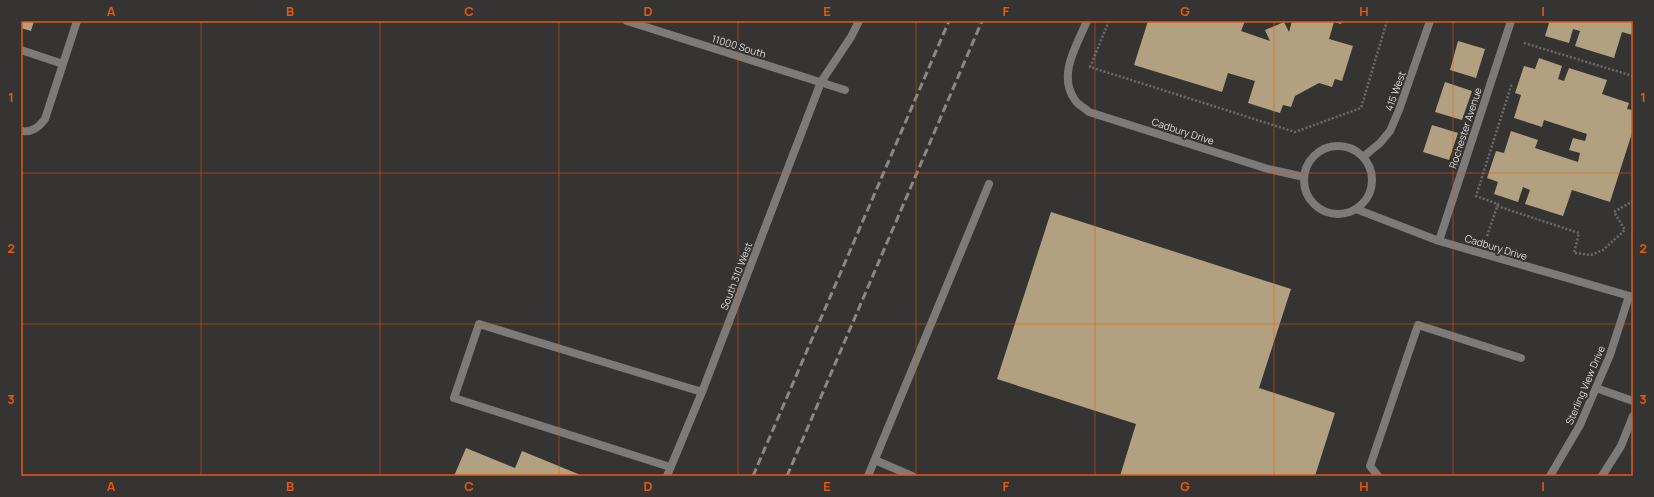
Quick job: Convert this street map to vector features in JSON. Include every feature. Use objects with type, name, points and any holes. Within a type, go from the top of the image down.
[{"type":"street","points":[[21,132],[38,129],[45,119],[77,21]]},
{"type":"street","name":"South 310 West","points":[[667,476],[702,392],[821,82],[851,38],[859,21]]},
{"type":"street","name":"Cadbury Drive","points":[[1087,21],[1068,70],[1067,86],[1075,101],[1089,112],[1268,169],[1304,177]]},
{"type":"street","name":"415 West","points":[[1363,157],[1380,143],[1390,131],[1399,110],[1430,21]]},
{"type":"street","name":"Rochester Avenue","points":[[1439,240],[1511,21]]},
{"type":"street","name":"11000 South","points":[[631,22],[845,90]]},
{"type":"street","points":[[21,50],[63,64]]},
{"type":"street","points":[[1339,146],[1352,149],[1363,157],[1369,167],[1372,179],[1370,190],[1365,201],[1356,209],[1341,214],[1326,212],[1314,204],[1306,192],[1304,177],[1307,164],[1315,154],[1327,148],[1339,146]]},
{"type":"street","points":[[868,476],[989,184]]},
{"type":"street","name":"Cadbury Drive","points":[[1356,209],[1439,240],[1482,254],[1631,297]]},
{"type":"street","name":"Sterling View Drive","points":[[1550,476],[1580,426],[1610,356],[1631,297]]},
{"type":"street","points":[[670,468],[454,398],[479,324],[702,392]]},
{"type":"street","points":[[1378,476],[1370,466],[1418,325],[1522,358]]},
{"type":"street","points":[[1596,388],[1633,401]]},
{"type":"street","points":[[1602,476],[1621,446],[1633,416]]},
{"type":"street","points":[[875,460],[912,476]]},
{"type":"path","points":[[1109,21],[1090,67],[1295,132],[1361,108],[1387,21]]},
{"type":"path","points":[[1522,50],[1527,36]]},
{"type":"path","points":[[1524,43],[1633,76]]},
{"type":"path","points":[[1513,80],[1476,196],[1498,204],[1497,206],[1579,233],[1574,253],[1591,255],[1602,250],[1625,230],[1614,212],[1633,201]]},
{"type":"path","points":[[1482,254],[1497,206]]},
{"type":"building","points":[[21,21],[34,21],[31,31],[21,28]]},
{"type":"building","points":[[1148,21],[1245,21],[1241,31],[1270,41],[1265,30],[1284,22],[1289,32],[1292,21],[1342,21],[1341,24],[1334,22],[1329,39],[1353,46],[1342,81],[1335,79],[1332,87],[1319,83],[1295,96],[1291,107],[1283,105],[1280,113],[1248,103],[1255,81],[1228,73],[1222,92],[1134,65]]},
{"type":"building","points":[[1544,21],[1633,21],[1633,35],[1622,32],[1614,58],[1575,46],[1580,31],[1573,29],[1569,43],[1545,36],[1549,23]]},
{"type":"building","points":[[1458,41],[1485,49],[1476,78],[1450,70]]},
{"type":"building","points":[[1539,58],[1562,66],[1558,79],[1564,81],[1569,68],[1607,80],[1602,94],[1629,103],[1627,109],[1633,110],[1633,130],[1610,202],[1572,190],[1563,216],[1525,204],[1530,190],[1523,187],[1518,202],[1494,194],[1498,182],[1487,178],[1496,151],[1504,153],[1511,131],[1538,140],[1535,148],[1578,162],[1580,153],[1569,150],[1573,138],[1585,141],[1587,134],[1544,120],[1542,127],[1514,118],[1521,95],[1515,93],[1524,66],[1535,69]]},
{"type":"building","points":[[1445,82],[1472,91],[1462,120],[1435,112]]},
{"type":"building","points":[[1432,125],[1458,133],[1449,160],[1423,152]]},
{"type":"building","points":[[1051,212],[1291,289],[1259,388],[1335,413],[1315,476],[1120,476],[1136,424],[997,379]]},
{"type":"building","points":[[466,448],[515,468],[522,451],[583,476],[454,476]]},
{"type":"railway","points":[[753,476],[949,21]]},
{"type":"railway","points":[[787,476],[982,21]]}]
